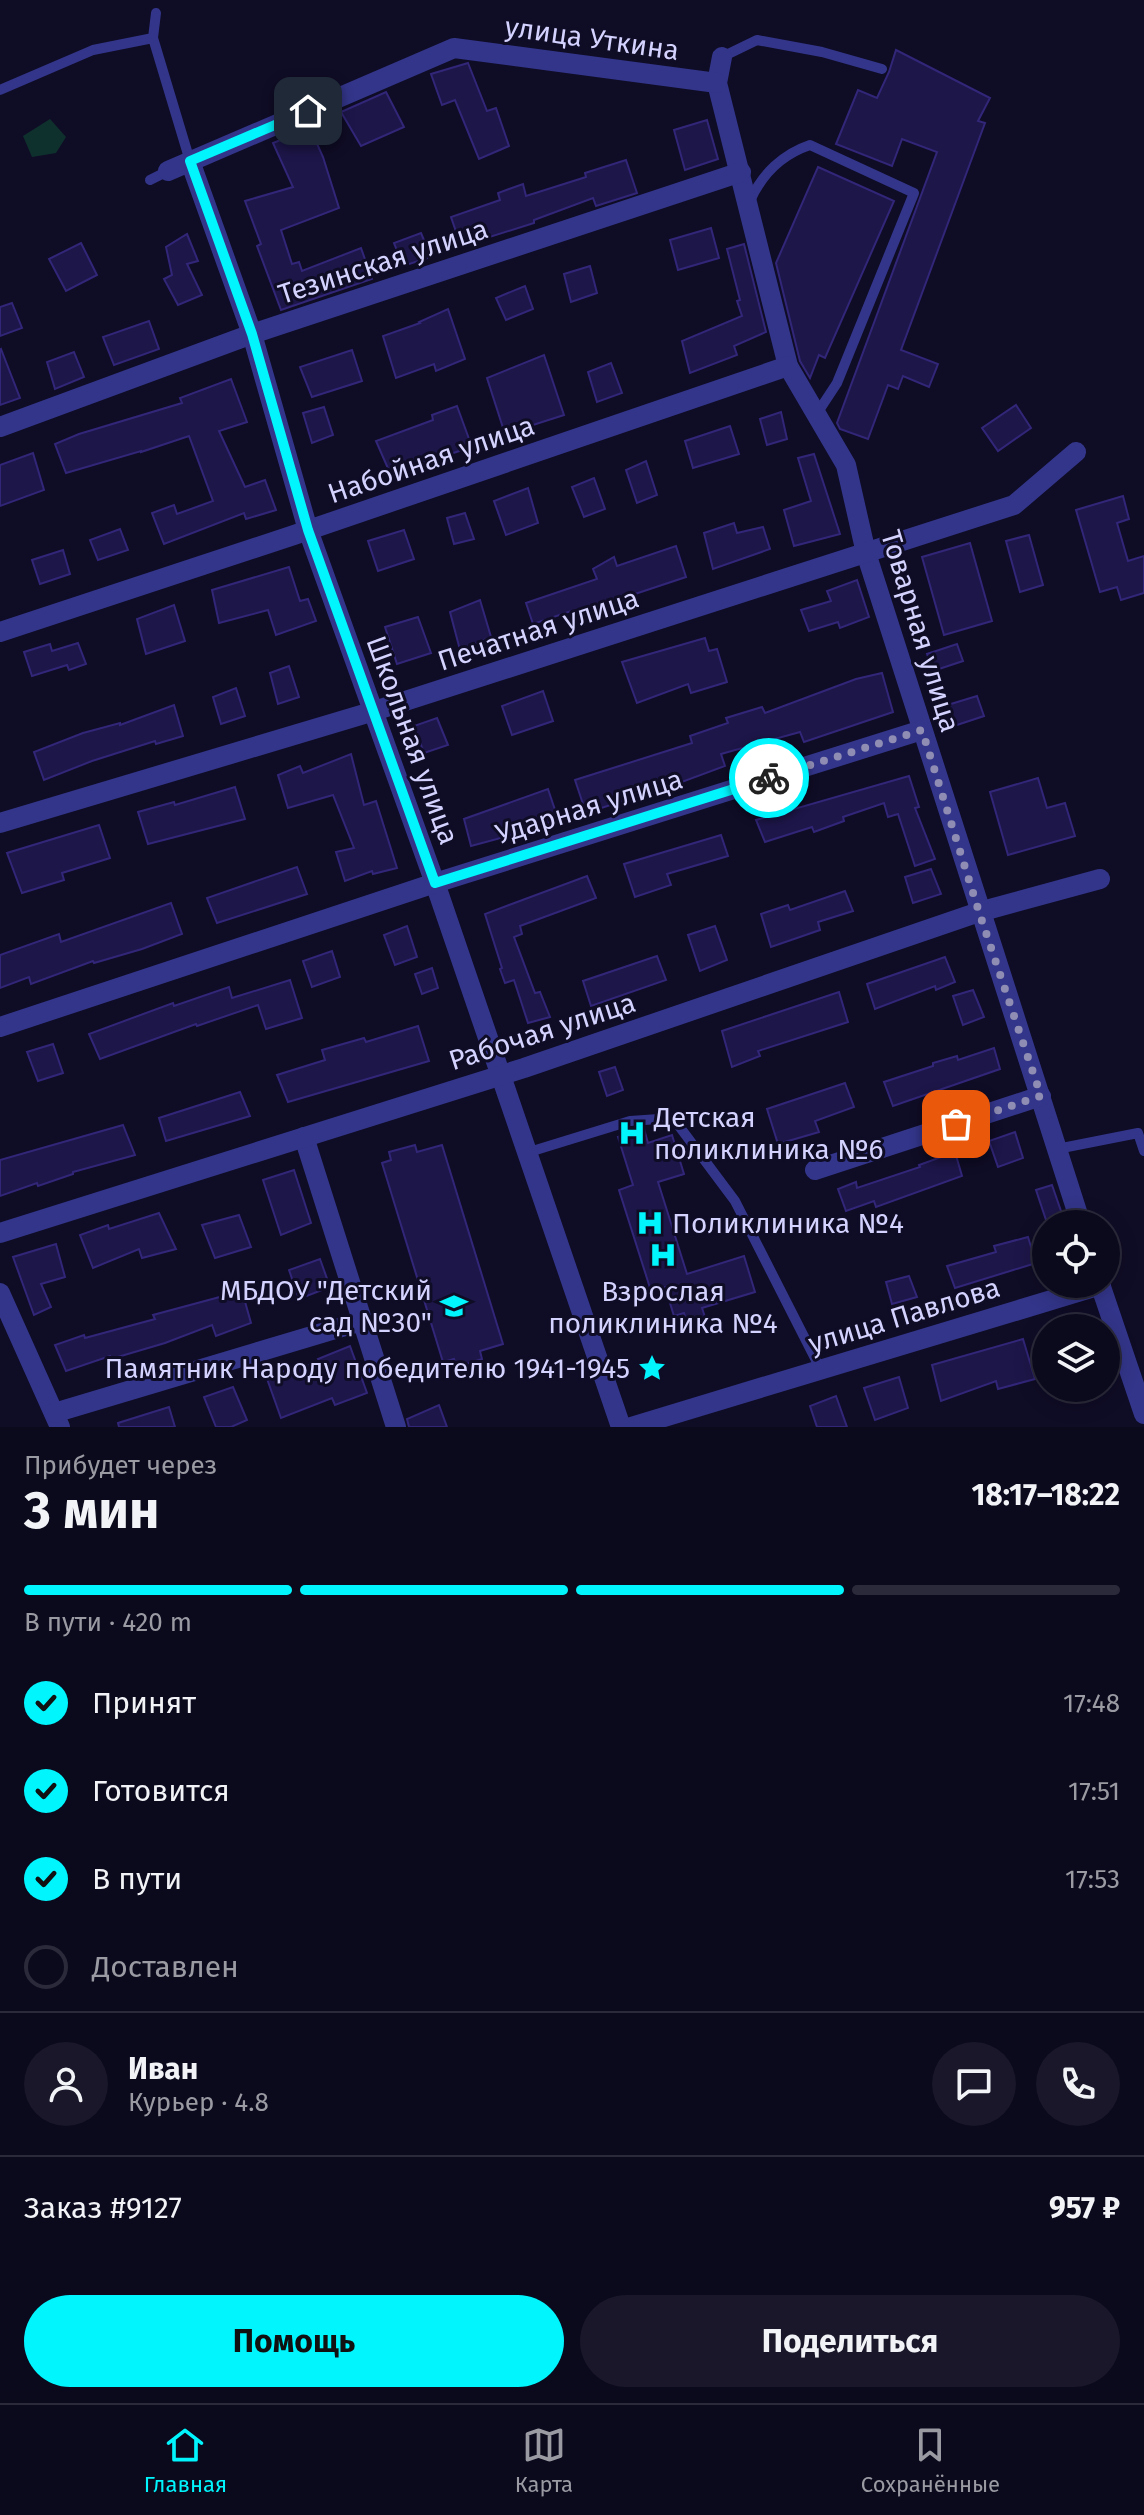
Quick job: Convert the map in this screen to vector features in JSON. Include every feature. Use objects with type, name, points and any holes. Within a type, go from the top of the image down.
[{"type":"street","name":"улица Уткина","points":[[159,175],[454,48],[717,83]]},
{"type":"street","name":"Товарная улица","points":[[722,57],[717,83],[788,366],[846,465],[866,553],[1077,1210]]},
{"type":"street","name":"Школьная улица","points":[[190,161],[252,334],[308,530],[435,883],[621,1427]]},
{"type":"street","name":"Тезинская улица","points":[[0,427],[252,334],[741,172]]},
{"type":"street","name":"Набойная улица","points":[[0,632],[788,366]]},
{"type":"street","name":"Печатная улица","points":[[0,823],[371,712],[1014,505],[1076,452]]},
{"type":"street","name":"Ударная улица","points":[[0,1027],[435,883],[922,730]]},
{"type":"street","name":"Рабочая улица","points":[[0,1233],[500,1075],[979,912],[1100,879]]},
{"type":"street","points":[[815,1170],[1041,1096]]},
{"type":"street","points":[[304,1137],[396,1427]]},
{"type":"street","points":[[0,1293],[57,1420],[362,1321]]},
{"type":"street","name":"улица Павлова","points":[[631,1427],[1055,1298]]},
{"type":"street","points":[[1105,1298],[1144,1414]]},
{"type":"lane","points":[[156,13],[153,38],[190,161]]},
{"type":"lane","points":[[0,90],[93,50],[153,38]]},
{"type":"lane","points":[[722,57],[757,40],[822,52],[882,69]]},
{"type":"lane","points":[[749,205],[761,180],[792,151],[810,145],[914,193],[837,383],[816,415]]},
{"type":"lane","points":[[526,1153],[630,1121],[673,1118],[735,1201],[821,1370]]},
{"type":"lane","points":[[1057,1149],[1141,1132],[1144,1151]]},
{"type":"green space","points":[[50,119],[66,137],[56,153],[32,157],[23,136]]},
{"type":"building","points":[[896,50],[990,98],[978,121],[985,123],[901,350],[938,364],[929,387],[903,376],[898,389],[888,385],[868,439],[840,429],[837,423],[937,152],[902,139],[892,166],[836,144],[858,90],[877,98]]},
{"type":"building","points":[[468,63],[487,111],[496,108],[509,146],[479,159],[455,100],[442,105],[431,74]]},
{"type":"building","points":[[386,92],[404,127],[361,146],[341,112]]},
{"type":"building","points":[[707,120],[718,159],[685,170],[674,130]]},
{"type":"building","points":[[310,128],[339,208],[281,230],[292,264],[299,262],[302,271],[361,248],[372,279],[281,310],[257,246],[261,244],[245,201],[293,187],[273,143]]},
{"type":"building","points":[[626,160],[637,193],[596,206],[593,198],[534,220],[534,223],[461,246],[451,217],[500,200],[498,193],[523,184],[526,196],[586,177],[585,173]]},
{"type":"building","points":[[818,167],[894,201],[825,358],[819,355],[810,378],[800,361],[776,263]]},
{"type":"building","points":[[711,228],[719,258],[678,270],[670,240]]},
{"type":"building","points":[[421,233],[431,257],[403,266],[394,243]]},
{"type":"building","points":[[187,234],[198,261],[187,264],[202,295],[178,305],[164,279],[172,275],[166,247]]},
{"type":"building","points":[[81,243],[97,275],[66,291],[49,259]]},
{"type":"building","points":[[744,244],[766,332],[734,346],[737,355],[690,373],[682,341],[742,316],[727,249]]},
{"type":"building","points":[[590,266],[597,293],[571,302],[564,274]]},
{"type":"building","points":[[525,286],[533,309],[506,320],[496,298]]},
{"type":"building","points":[[12,303],[22,328],[0,336],[0,307]]},
{"type":"building","points":[[448,309],[465,359],[436,371],[434,364],[396,378],[383,336]]},
{"type":"building","points":[[149,321],[159,349],[114,365],[103,337]]},
{"type":"building","points":[[0,350],[20,398],[0,405]]},
{"type":"building","points":[[352,350],[362,381],[312,397],[300,367]]},
{"type":"building","points":[[74,352],[84,377],[55,389],[47,362]]},
{"type":"building","points":[[544,355],[564,415],[505,434],[487,378]]},
{"type":"building","points":[[611,363],[622,393],[597,402],[588,372]]},
{"type":"building","points":[[231,379],[247,422],[219,431],[245,487],[265,480],[276,510],[246,519],[244,513],[164,544],[152,513],[174,505],[177,514],[213,501],[189,436],[66,473],[55,444],[182,403],[180,398]]},
{"type":"building","points":[[1016,405],[1031,428],[998,451],[982,428]]},
{"type":"building","points":[[457,406],[472,447],[390,473],[376,441],[433,420],[432,415]]},
{"type":"building","points":[[324,407],[333,435],[312,443],[303,413]]},
{"type":"building","points":[[781,412],[787,439],[767,445],[760,419]]},
{"type":"building","points":[[730,426],[739,454],[693,468],[685,441]]},
{"type":"building","points":[[33,453],[44,490],[0,506],[0,465]]},
{"type":"building","points":[[814,454],[840,534],[794,546],[784,510],[811,501],[798,458]]},
{"type":"building","points":[[646,461],[657,495],[637,503],[626,470]]},
{"type":"building","points":[[594,478],[605,509],[584,517],[572,487]]},
{"type":"building","points":[[528,488],[538,523],[506,535],[494,501]]},
{"type":"building","points":[[1123,496],[1129,519],[1117,523],[1128,561],[1144,556],[1144,593],[1121,600],[1117,587],[1100,592],[1076,510]]},
{"type":"building","points":[[465,513],[474,539],[454,544],[447,518]]},
{"type":"building","points":[[734,523],[737,533],[763,527],[770,549],[713,569],[704,533]]},
{"type":"building","points":[[120,529],[128,550],[98,560],[90,540]]},
{"type":"building","points":[[404,530],[414,559],[378,571],[368,541]]},
{"type":"building","points":[[1029,535],[1043,585],[1020,592],[1006,541]]},
{"type":"building","points":[[970,543],[992,621],[944,635],[922,557]]},
{"type":"building","points":[[676,546],[686,577],[572,615],[571,611],[533,624],[526,603],[597,579],[593,569],[614,557],[617,566]]},
{"type":"building","points":[[63,550],[70,574],[40,584],[32,560]]},
{"type":"building","points":[[289,567],[300,601],[308,599],[316,621],[276,635],[268,610],[219,623],[212,590]]},
{"type":"building","points":[[857,580],[869,617],[840,628],[838,622],[809,631],[801,610],[831,601],[827,591]]},
{"type":"building","points":[[480,600],[491,637],[460,650],[450,612]]},
{"type":"building","points":[[174,605],[185,641],[146,654],[137,619]]},
{"type":"building","points":[[418,617],[431,653],[397,664],[385,627]]},
{"type":"building","points":[[705,638],[709,651],[717,649],[727,682],[691,693],[688,684],[637,703],[622,662]]},
{"type":"building","points":[[78,643],[86,664],[69,670],[67,665],[32,676],[24,652],[50,644],[52,651]]},
{"type":"building","points":[[957,644],[963,661],[933,671],[927,654]]},
{"type":"building","points":[[289,666],[299,697],[278,704],[270,673]]},
{"type":"building","points":[[882,673],[893,712],[804,742],[800,732],[721,754],[725,766],[636,799],[586,813],[575,780],[692,743],[690,736],[728,723],[726,718],[762,707],[765,713],[856,679]]},
{"type":"building","points":[[236,688],[245,716],[221,724],[213,697]]},
{"type":"building","points":[[543,691],[553,721],[512,735],[502,706]]},
{"type":"building","points":[[977,696],[984,716],[948,728],[941,707]]},
{"type":"building","points":[[174,705],[183,736],[156,744],[155,741],[44,780],[34,752],[83,733],[120,725]]},
{"type":"building","points":[[437,718],[448,745],[424,753],[414,726]]},
{"type":"building","points":[[351,754],[364,805],[376,801],[397,868],[373,874],[372,871],[345,881],[336,852],[354,848],[333,795],[288,808],[278,775],[300,766],[303,773]]},
{"type":"building","points":[[909,776],[919,807],[915,808],[935,859],[915,866],[898,814],[888,817],[884,803],[843,817],[844,821],[814,832],[812,827],[765,842],[756,820]]},
{"type":"building","points":[[1038,778],[1047,808],[1065,803],[1075,836],[1008,855],[990,792]]},
{"type":"building","points":[[235,787],[245,819],[148,844],[138,812],[174,802],[175,805]]},
{"type":"building","points":[[548,789],[558,819],[471,846],[464,819]]},
{"type":"building","points":[[99,825],[110,858],[62,873],[64,880],[22,893],[7,853]]},
{"type":"building","points":[[721,835],[728,856],[667,874],[671,885],[635,897],[624,864]]},
{"type":"building","points":[[297,867],[307,894],[217,923],[207,898]]},
{"type":"building","points":[[931,869],[941,894],[913,903],[905,877]]},
{"type":"building","points":[[587,876],[596,898],[520,926],[522,934],[514,937],[535,993],[540,992],[550,1017],[528,1023],[514,980],[505,983],[485,914]]},
{"type":"building","points":[[845,891],[853,911],[818,922],[820,930],[771,947],[761,914],[788,905],[790,910]]},
{"type":"building","points":[[171,903],[182,934],[31,984],[29,977],[0,988],[0,955],[59,934],[61,942]]},
{"type":"building","points":[[407,926],[417,957],[395,965],[384,935]]},
{"type":"building","points":[[715,926],[727,960],[700,971],[688,935]]},
{"type":"building","points":[[332,951],[340,977],[312,987],[303,961]]},
{"type":"building","points":[[657,956],[666,980],[591,1006],[583,981]]},
{"type":"building","points":[[945,957],[955,982],[936,990],[935,986],[875,1009],[867,984]]},
{"type":"building","points":[[432,968],[438,988],[422,994],[415,974]]},
{"type":"building","points":[[290,980],[302,1018],[266,1029],[258,1005],[100,1059],[89,1034],[173,1003],[174,1006],[229,987],[232,998]]},
{"type":"building","points":[[973,990],[984,1017],[963,1025],[953,996]]},
{"type":"building","points":[[839,992],[848,1022],[758,1051],[760,1056],[732,1067],[722,1031]]},
{"type":"building","points":[[418,1026],[429,1061],[288,1102],[277,1075],[325,1060],[322,1050],[364,1038],[366,1042]]},
{"type":"building","points":[[53,1044],[63,1073],[38,1081],[27,1052]]},
{"type":"building","points":[[994,1048],[1000,1069],[893,1106],[884,1082],[933,1066],[933,1063],[957,1056],[958,1060]]},
{"type":"building","points":[[615,1067],[623,1090],[607,1096],[599,1072]]},
{"type":"building","points":[[845,1083],[854,1107],[815,1121],[819,1132],[778,1144],[767,1109]]},
{"type":"building","points":[[240,1092],[250,1116],[166,1141],[159,1118]]},
{"type":"building","points":[[123,1125],[135,1155],[0,1196],[0,1160]]},
{"type":"building","name":"Поликлиника №4","points":[[644,1129],[648,1143],[672,1135],[684,1174],[658,1182],[687,1274],[744,1256],[755,1292],[702,1308],[705,1317],[687,1322],[684,1313],[674,1316],[665,1287],[651,1291],[619,1190],[633,1185],[618,1137]]},
{"type":"building","points":[[1015,1132],[1023,1158],[998,1167],[989,1141]]},
{"type":"building","name":"МБДОУ \"Детский сад №30\"","points":[[415,1145],[417,1152],[442,1145],[503,1344],[480,1351],[482,1359],[457,1367],[454,1359],[443,1362],[382,1163],[391,1160],[389,1152]]},
{"type":"building","points":[[955,1152],[962,1176],[876,1207],[874,1201],[846,1211],[838,1189],[856,1182],[857,1188]]},
{"type":"building","points":[[294,1170],[311,1223],[281,1235],[263,1180]]},
{"type":"building","points":[[1052,1185],[1061,1210],[1043,1210],[1036,1190]]},
{"type":"building","points":[[159,1213],[176,1249],[142,1258],[139,1249],[93,1268],[80,1235]]},
{"type":"building","points":[[239,1215],[251,1247],[215,1258],[202,1225]]},
{"type":"building","points":[[1028,1237],[1032,1264],[955,1288],[947,1266],[996,1252],[994,1246]]},
{"type":"building","points":[[56,1244],[65,1277],[41,1284],[51,1307],[34,1315],[13,1257]]},
{"type":"building","points":[[320,1259],[330,1287],[299,1299],[289,1270]]},
{"type":"building","points":[[909,1276],[917,1297],[892,1304],[886,1282]]},
{"type":"building","points":[[242,1291],[251,1323],[216,1336],[212,1325],[165,1343],[111,1359],[110,1356],[66,1371],[55,1345],[155,1319],[153,1315]]},
{"type":"building","points":[[1023,1339],[1032,1380],[998,1389],[996,1381],[941,1401],[932,1365]]},
{"type":"building","points":[[350,1346],[367,1393],[335,1405],[332,1398],[281,1418],[266,1376],[320,1362],[318,1359]]},
{"type":"building","points":[[899,1377],[908,1408],[875,1420],[864,1388]]},
{"type":"building","points":[[233,1387],[247,1420],[231,1427],[216,1427],[204,1397]]},
{"type":"building","points":[[836,1396],[847,1427],[817,1427],[810,1406]]},
{"type":"building","points":[[439,1405],[447,1427],[409,1427],[407,1419]]},
{"type":"building","points":[[169,1407],[175,1427],[119,1427],[118,1423]]},
{"type":"way so far","points":[[769,778],[922,730],[1041,1096],[956,1124]]},
{"type":"place","name":"Детская поликлиника №6","points":[[632,1133]]},
{"type":"place","name":"Поликлиника №4","points":[[650,1223]]},
{"type":"place","name":"Взрослая поликлиника №4","points":[[663,1255]]},
{"type":"place","name":"МБДОУ \"Детский сад №30\"","points":[[454,1306]]},
{"type":"place","name":"Памятник Народу победителю 1941-1945","points":[[652,1368]]},
{"type":"route","points":[[308,111],[190,161],[252,334],[308,530],[435,883],[769,778]]}]
